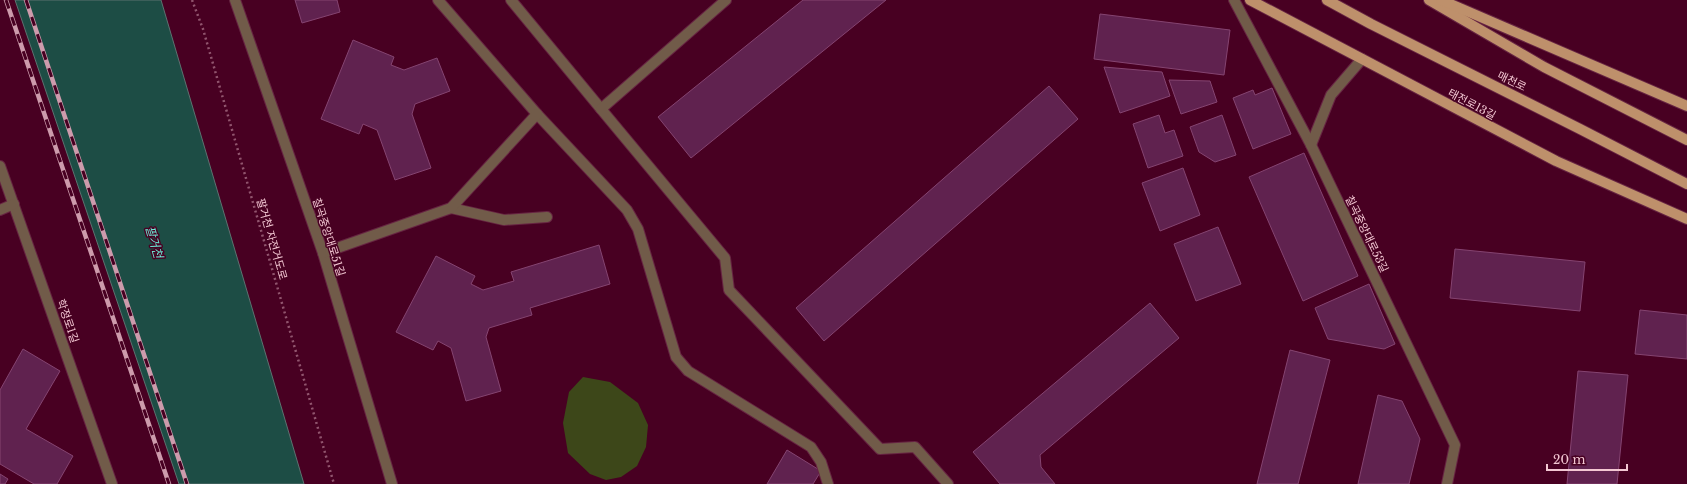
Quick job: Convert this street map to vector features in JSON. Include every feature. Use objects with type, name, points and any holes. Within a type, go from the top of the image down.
[{"type":"main road","name":"태전로13길","points":[[1250,0],[1556,161],[1687,219]]},
{"type":"main road","name":"매천로","points":[[1327,0],[1371,24],[1580,128],[1687,184]]},
{"type":"main road","points":[[1429,0],[1544,67],[1687,140]]},
{"type":"main road","points":[[1441,0],[1687,106]]},
{"type":"street","name":"칠곡중앙대로51길","points":[[235,0],[323,253],[392,484]]},
{"type":"street","points":[[438,0],[537,114],[627,210],[638,229],[676,357],[688,371],[811,447],[821,462],[828,484]]},
{"type":"street","points":[[511,0],[725,258],[729,290],[880,449],[915,447],[948,484]]},
{"type":"street","points":[[601,109],[726,0]]},
{"type":"street","name":"칠곡중앙대로53길","points":[[1234,0],[1311,145],[1455,445],[1447,484]]},
{"type":"street","points":[[1311,145],[1331,95],[1362,60]]},
{"type":"street","points":[[323,253],[451,208],[537,114]]},
{"type":"street","name":"학정로1길","points":[[0,166],[112,484]]},
{"type":"street","points":[[0,210],[14,204]]},
{"type":"street","points":[[451,208],[504,220],[547,217]]},
{"type":"path","name":"팔거천 자전거도로","points":[[192,0],[203,30],[334,484]]},
{"type":"shaded area","points":[[583,377],[610,382],[638,403],[648,425],[646,447],[637,466],[621,477],[606,480],[590,474],[568,453],[563,423],[569,392]]},
{"type":"water","name":"팔거천","points":[[15,0],[161,0],[304,484],[179,484]]},
{"type":"building","points":[[295,0],[337,0],[340,12],[302,23]]},
{"type":"building","points":[[803,0],[886,0],[691,158],[658,117]]},
{"type":"building","points":[[1100,14],[1230,30],[1224,75],[1094,59]]},
{"type":"building","points":[[353,40],[394,57],[391,65],[404,70],[437,58],[450,91],[415,104],[412,114],[431,168],[395,180],[377,130],[363,124],[359,134],[321,119]]},
{"type":"building","points":[[1104,67],[1162,72],[1170,96],[1120,113]]},
{"type":"building","points":[[1169,80],[1210,81],[1217,102],[1181,114]]},
{"type":"building","points":[[1049,86],[1078,119],[824,341],[796,308]]},
{"type":"building","points":[[1272,88],[1291,134],[1253,149],[1233,98],[1253,90],[1255,95]]},
{"type":"building","points":[[1159,115],[1165,133],[1174,130],[1183,156],[1148,168],[1133,124]]},
{"type":"building","points":[[1222,115],[1236,155],[1215,162],[1199,152],[1190,127]]},
{"type":"building","points":[[1304,153],[1358,276],[1303,301],[1249,177]]},
{"type":"building","points":[[1183,168],[1200,215],[1160,231],[1142,183]]},
{"type":"building","points":[[1218,227],[1241,284],[1196,301],[1174,244]]},
{"type":"building","points":[[599,245],[610,284],[530,308],[532,315],[489,328],[486,337],[501,391],[466,401],[451,348],[438,341],[433,350],[396,332],[436,256],[475,276],[471,284],[483,290],[514,281],[511,272]]},
{"type":"building","points":[[1455,249],[1585,262],[1580,311],[1450,298]]},
{"type":"building","points":[[1369,284],[1395,344],[1384,349],[1328,339],[1315,308]]},
{"type":"building","points":[[1150,303],[1179,338],[1040,455],[1041,467],[1055,484],[1000,484],[973,452]]},
{"type":"building","points":[[1640,310],[1687,315],[1687,359],[1635,354]]},
{"type":"building","points":[[23,349],[60,371],[26,429],[73,456],[57,484],[34,484],[0,464],[0,390]]},
{"type":"building","points":[[1290,350],[1330,360],[1298,484],[1257,484]]},
{"type":"building","points":[[1578,371],[1628,375],[1617,484],[1567,484]]},
{"type":"building","points":[[1378,395],[1402,401],[1420,439],[1409,484],[1358,484]]},
{"type":"building","points":[[787,450],[821,471],[813,484],[767,484]]},
{"type":"building","points":[[0,474],[8,479],[5,484],[0,484]]},
{"type":"railway","points":[[6,0],[169,484]]},
{"type":"railway","points":[[26,0],[187,484]]}]
